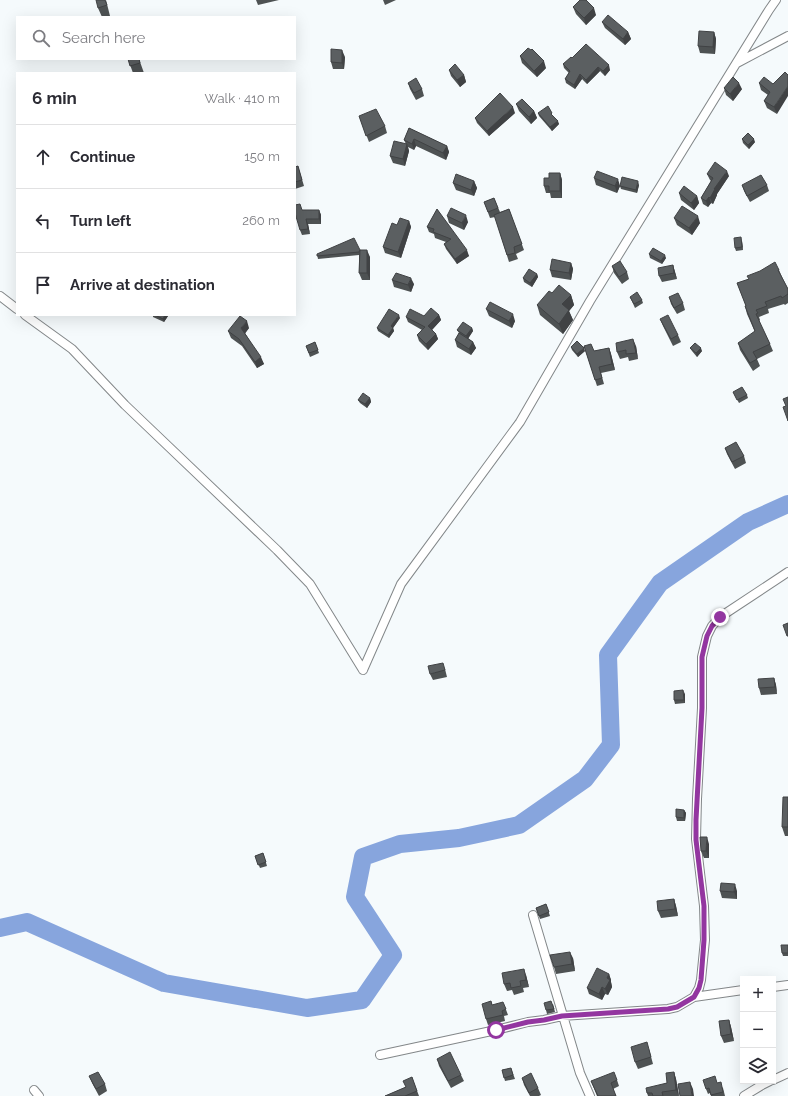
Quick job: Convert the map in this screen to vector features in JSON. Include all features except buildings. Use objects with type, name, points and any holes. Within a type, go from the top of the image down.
[{"type":"street","points":[[26,316],[72,349],[125,405],[277,550],[310,584],[363,670],[402,584],[520,422],[590,301],[776,0]]},
{"type":"street","points":[[736,64],[788,36]]},
{"type":"street","points":[[0,296],[16,308]]},
{"type":"street","points":[[694,997],[701,980],[704,940],[704,906],[696,840],[702,708],[702,657],[704,647],[712,626],[720,617],[788,572]]},
{"type":"street","points":[[533,915],[562,1016],[580,1073],[590,1096]]},
{"type":"street","points":[[776,987],[788,985]]},
{"type":"street","points":[[380,1055],[528,1022],[562,1016],[668,1009],[677,1007],[694,997],[740,990]]},
{"type":"street","points":[[776,1079],[788,1074]]},
{"type":"street","points":[[744,1096],[762,1084]]},
{"type":"waterway","points":[[0,928],[27,922],[164,983],[307,1008],[362,1000],[393,955],[355,897],[363,857],[400,844],[459,838],[519,825],[585,779],[611,745],[608,655],[660,583],[748,522],[788,504]]},
{"type":"route","points":[[496,1030],[562,1016],[668,1009],[677,1007],[687,1002],[694,997],[699,988],[704,940],[704,906],[696,840],[702,708],[702,657],[707,636],[712,626],[720,617]]}]
